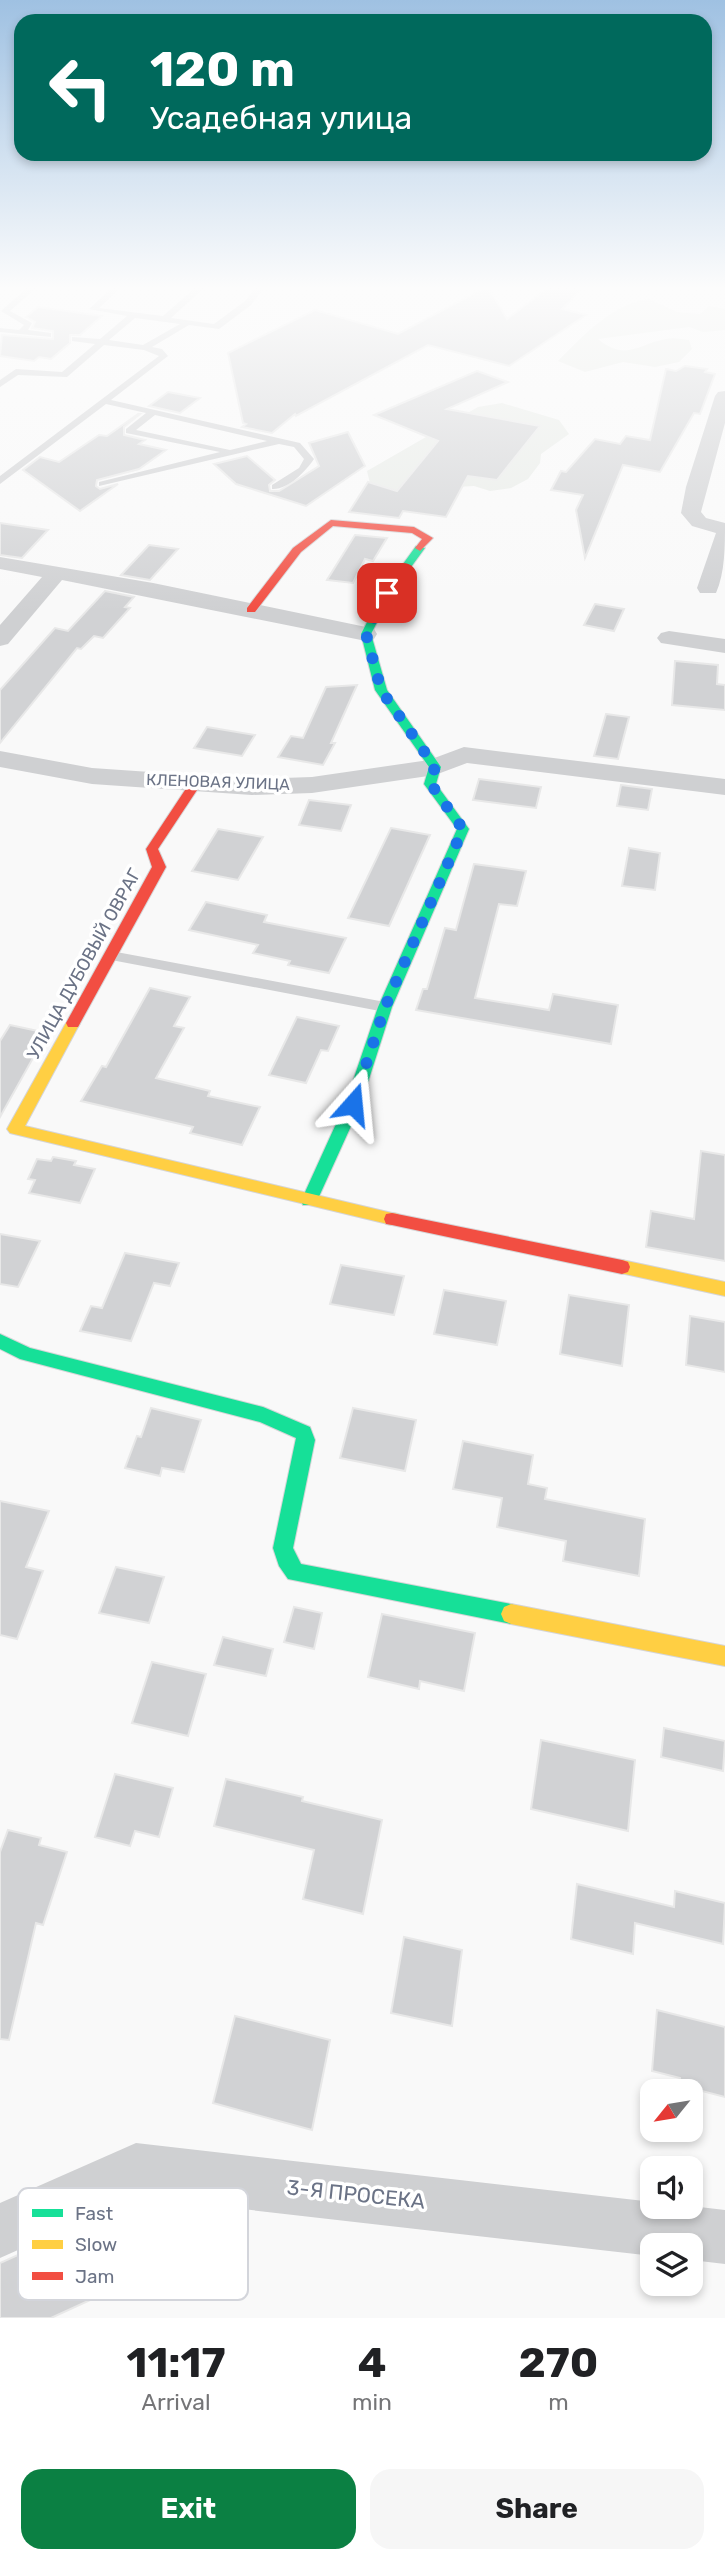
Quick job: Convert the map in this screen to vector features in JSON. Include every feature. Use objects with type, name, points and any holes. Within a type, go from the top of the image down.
[{"type":"street","points":[[724,396],[696,487],[691,513],[699,522],[725,529]]},
{"type":"street","points":[[251,610],[290,558],[323,527],[331,523],[353,523],[423,533],[428,538],[387,593],[366,634],[381,690],[435,767],[430,783],[463,829],[385,1007],[353,1104],[309,1201],[725,1289]]},
{"type":"street","points":[[708,588],[725,536]]},
{"type":"street","points":[[0,563],[366,634]]},
{"type":"street","points":[[0,639],[56,574]]},
{"type":"street","points":[[669,638],[725,646]]},
{"type":"street","name":"КЛЕНОВАЯ УЛИЦА","points":[[0,759],[92,776],[195,784],[312,785],[435,767],[464,755],[725,787]]},
{"type":"street","name":"УЛИЦА ДУБОВЫЙ ОВРАГ","points":[[195,784],[152,849],[159,867],[15,1129],[309,1201]]},
{"type":"street","points":[[0,1341],[26,1354],[263,1415],[304,1433],[306,1440],[283,1548],[286,1560],[295,1572],[725,1656]]},
{"type":"street","name":"3-Я ПРОСЕКА","points":[[96,2188],[136,2170],[725,2237]]},
{"type":"street","name":"3-Я ПРОСЕКА","points":[[0,2231],[18,2223]]},
{"type":"lane","points":[[0,481],[111,395]]},
{"type":"lane","points":[[103,401],[297,445],[309,459],[302,470],[275,488]]},
{"type":"lane","points":[[154,412],[129,431],[231,453]]},
{"type":"lane","points":[[102,484],[284,440]]},
{"type":"lane","points":[[111,956],[385,1007]]},
{"type":"shaded area","points":[[502,403],[559,420],[569,434],[541,454],[540,463],[528,479],[511,488],[490,491],[474,486],[384,491],[370,483],[367,471],[478,407]]},
{"type":"building","points":[[164,395],[200,398],[180,413],[149,406]]},
{"type":"building","points":[[237,395],[335,395],[296,416],[295,414],[272,433],[242,427],[246,424],[243,423]]},
{"type":"building","points":[[420,395],[478,395],[447,409],[540,426],[497,480],[468,476],[446,517],[403,511],[399,518],[349,512],[368,482],[397,491],[438,441],[374,415]]},
{"type":"building","points":[[660,395],[707,395],[700,414],[694,413],[660,472],[623,465],[585,558],[576,510],[583,495],[551,490],[561,471],[566,472],[595,439],[620,444],[626,436],[650,440]]},
{"type":"building","points":[[138,414],[124,427],[124,435],[145,440],[139,444],[166,450],[139,469],[97,480],[96,486],[100,489],[118,484],[80,511],[23,470],[40,457],[59,462],[99,435],[107,436]]},
{"type":"building","points":[[348,432],[365,466],[306,506],[236,484],[214,464],[247,456],[275,480],[269,485],[270,491],[279,491],[319,466],[309,443]]},
{"type":"building","points":[[0,523],[48,530],[22,558],[0,555]]},
{"type":"building","points":[[355,535],[387,538],[373,561],[365,559],[353,583],[327,580]]},
{"type":"building","points":[[149,545],[178,549],[150,580],[121,575]]},
{"type":"building","points":[[105,591],[134,597],[125,607],[130,608],[103,638],[94,636],[81,649],[77,648],[0,743],[0,690],[55,628],[68,631]]},
{"type":"building","points":[[595,604],[624,609],[614,631],[584,625]]},
{"type":"building","points":[[675,661],[718,665],[717,684],[725,685],[725,710],[672,705]]},
{"type":"building","points":[[357,685],[331,743],[335,743],[323,765],[278,757],[291,736],[303,738],[326,687]]},
{"type":"building","points":[[606,714],[629,717],[618,759],[594,756]]},
{"type":"building","points":[[207,727],[255,735],[242,756],[194,748]]},
{"type":"building","points":[[479,779],[541,787],[536,808],[473,800]]},
{"type":"building","points":[[621,785],[652,789],[648,810],[617,806]]},
{"type":"building","points":[[309,800],[351,805],[341,831],[299,825]]},
{"type":"building","points":[[391,828],[430,835],[389,926],[348,918]]},
{"type":"building","points":[[218,829],[263,837],[238,880],[192,871]]},
{"type":"building","points":[[629,848],[660,853],[655,890],[622,886]]},
{"type":"building","points":[[474,864],[526,871],[517,906],[499,904],[475,998],[549,1010],[553,994],[618,1005],[611,1044],[416,1010],[423,989],[427,989],[445,928],[456,930]]},
{"type":"building","points":[[206,902],[267,915],[264,922],[346,938],[329,973],[288,965],[290,961],[253,953],[258,945],[189,930]]},
{"type":"building","points":[[150,988],[190,997],[174,1026],[184,1028],[156,1078],[210,1091],[208,1096],[260,1107],[242,1145],[190,1133],[193,1127],[81,1101],[102,1066],[106,1067]]},
{"type":"building","points":[[297,1017],[339,1026],[328,1051],[321,1050],[306,1083],[269,1075]]},
{"type":"building","points":[[10,1025],[47,1033],[0,1117],[0,1041]]},
{"type":"building","points":[[701,1151],[725,1155],[725,1261],[646,1247],[651,1211],[694,1219]]},
{"type":"building","points":[[53,1157],[76,1161],[74,1165],[95,1169],[80,1203],[29,1193],[35,1180],[28,1179],[37,1159],[51,1161]]},
{"type":"building","points":[[0,1234],[40,1241],[18,1287],[0,1284]]},
{"type":"building","points":[[125,1253],[179,1263],[170,1286],[154,1283],[131,1341],[80,1331],[91,1306],[102,1308]]},
{"type":"building","points":[[341,1265],[404,1276],[394,1315],[330,1304]]},
{"type":"building","points":[[444,1290],[506,1301],[497,1345],[434,1334]]},
{"type":"building","points":[[569,1295],[629,1305],[622,1366],[560,1354]]},
{"type":"building","points":[[690,1316],[725,1322],[725,1372],[686,1365]]},
{"type":"building","points":[[151,1408],[201,1420],[184,1472],[162,1468],[160,1476],[125,1468],[137,1436],[141,1437]]},
{"type":"building","points":[[353,1408],[416,1420],[405,1471],[340,1458]]},
{"type":"building","points":[[463,1441],[533,1455],[528,1484],[547,1488],[545,1499],[645,1519],[639,1576],[563,1561],[566,1541],[497,1527],[502,1498],[453,1489]]},
{"type":"building","points":[[0,1501],[49,1511],[26,1567],[43,1571],[17,1639],[0,1635]]},
{"type":"building","points":[[116,1567],[164,1577],[149,1623],[99,1613]]},
{"type":"building","points":[[294,1607],[322,1613],[314,1649],[284,1642]]},
{"type":"building","points":[[382,1614],[475,1633],[464,1691],[420,1681],[419,1689],[368,1677]]},
{"type":"building","points":[[223,1637],[273,1649],[266,1676],[214,1665]]},
{"type":"building","points":[[152,1662],[206,1674],[188,1736],[132,1723]]},
{"type":"building","points":[[664,1728],[725,1741],[723,1771],[661,1757]]},
{"type":"building","points":[[541,1740],[635,1760],[628,1831],[531,1809]]},
{"type":"building","points":[[115,1774],[173,1788],[159,1837],[135,1831],[130,1846],[95,1837]]},
{"type":"building","points":[[226,1779],[303,1797],[302,1801],[382,1820],[363,1914],[303,1899],[314,1850],[214,1826]]},
{"type":"building","points":[[8,1830],[41,1838],[39,1845],[67,1852],[43,1925],[36,1923],[9,2040],[0,2039],[0,1852]]},
{"type":"building","points":[[577,1884],[674,1907],[675,1891],[725,1903],[723,1944],[635,1923],[633,1954],[571,1939]]},
{"type":"building","points":[[404,1937],[462,1950],[452,2026],[391,2013]]},
{"type":"building","points":[[657,2010],[725,2027],[725,2097],[704,2092],[704,2079],[680,2079],[652,2071]]},
{"type":"building","points":[[235,2016],[330,2040],[312,2130],[213,2103]]},
{"type":"building","points":[[18,2255],[18,2300],[90,2300],[51,2318],[0,2318],[0,2263]]},
{"type":"traffic: fast","points":[[309,1201],[353,1104],[385,1007],[463,829],[430,784],[435,767],[381,690],[366,634],[387,593],[420,548]]},
{"type":"traffic: fast","points":[[0,1341],[26,1354],[263,1415],[304,1433],[306,1440],[283,1548],[286,1560],[295,1572],[511,1614]]},
{"type":"traffic: slow","points":[[73,1023],[15,1129],[392,1219]]},
{"type":"traffic: slow","points":[[622,1267],[725,1289]]},
{"type":"traffic: slow","points":[[511,1614],[725,1656]]},
{"type":"traffic: jam","points":[[251,610],[297,550],[331,523],[414,530],[428,538],[420,548]]},
{"type":"traffic: jam","points":[[73,1023],[159,867],[152,849],[195,784]]},
{"type":"traffic: jam","points":[[392,1219],[622,1267]]},
{"type":"route","points":[[353,1104],[385,1007],[463,829],[430,783],[435,767],[381,690],[366,634],[387,593]]}]
